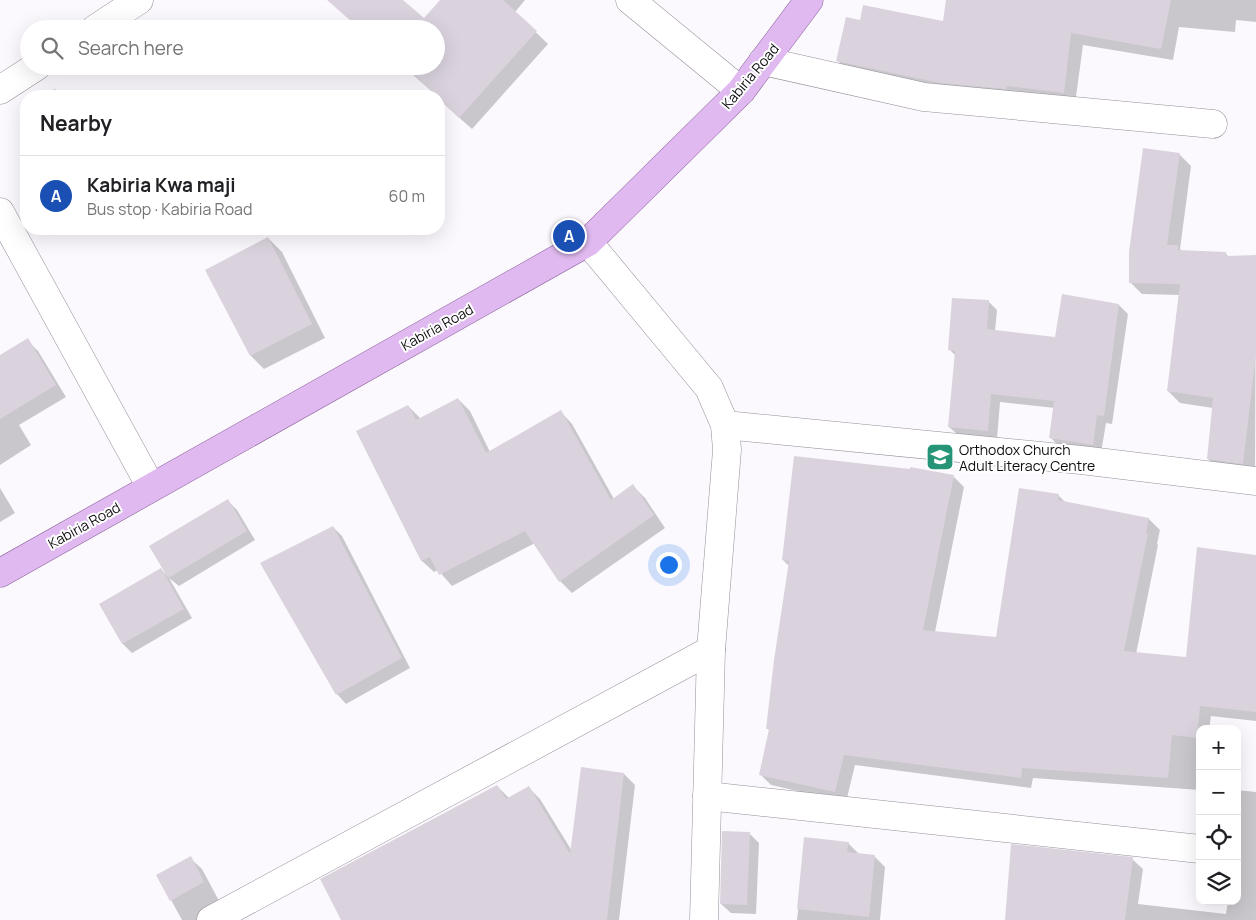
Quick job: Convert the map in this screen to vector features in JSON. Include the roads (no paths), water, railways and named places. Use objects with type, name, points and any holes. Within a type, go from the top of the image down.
[{"type":"main road","name":"Kabiria Road","points":[[0,573],[588,242],[741,91],[809,0]]},
{"type":"street","points":[[109,20],[139,0]]},
{"type":"street","points":[[630,0],[741,91]]},
{"type":"street","points":[[764,61],[924,97],[1213,124]]},
{"type":"street","points":[[0,90],[23,75]]},
{"type":"street","points":[[0,212],[151,487]]},
{"type":"street","points":[[588,242],[709,388],[725,426],[727,450],[710,650],[704,920]]},
{"type":"street","points":[[725,426],[1081,460],[1256,481]]},
{"type":"street","points":[[211,920],[710,650]]},
{"type":"street","points":[[707,796],[1196,849]]},
{"type":"place","name":"Kabiria Kwa maji","points":[[569,236]]},
{"type":"place","name":"Orthodox Church Adult Literacy Centre","points":[[940,457]]}]
